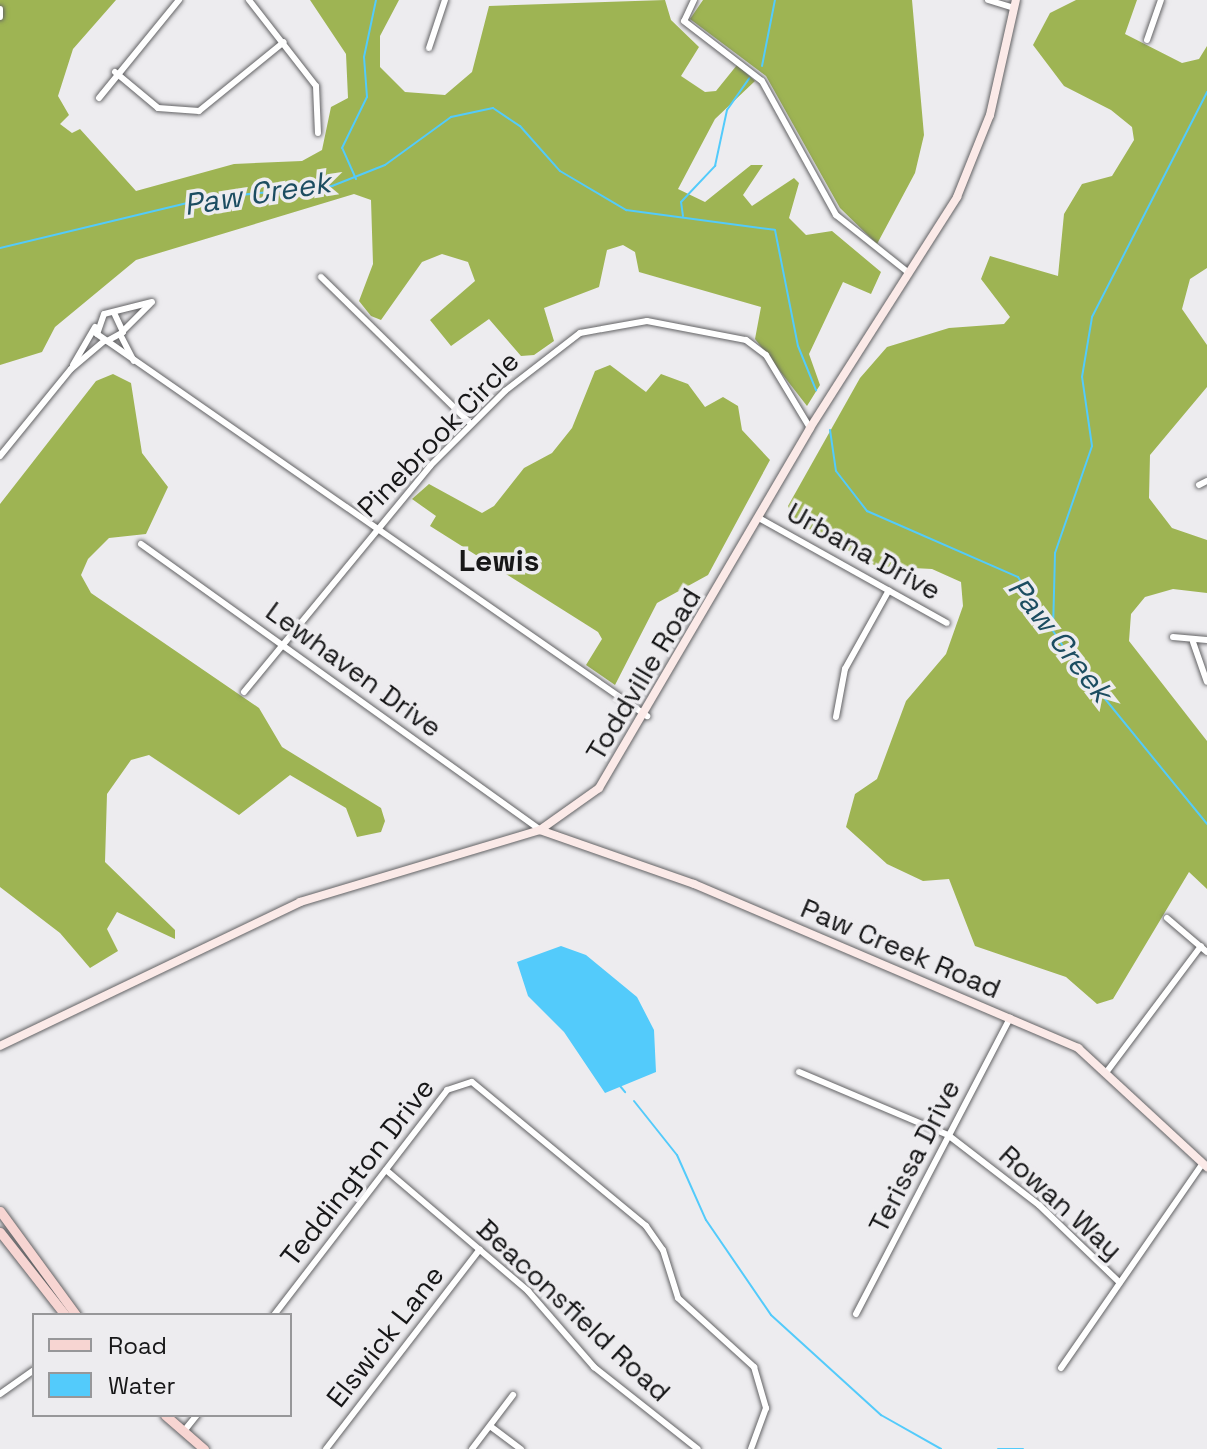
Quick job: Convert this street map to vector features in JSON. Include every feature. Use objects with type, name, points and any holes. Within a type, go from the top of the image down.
[{"type":"main road","points":[[0,1211],[75,1313]]},
{"type":"main road","points":[[0,1232],[63,1313]]},
{"type":"main road","points":[[167,1417],[204,1449]]},
{"type":"street","points":[[99,98],[115,72],[179,0]]},
{"type":"street","points":[[249,0],[316,86],[318,133]]},
{"type":"street","points":[[429,48],[445,0]]},
{"type":"street","points":[[694,0],[683,13],[686,23],[755,73],[836,215],[909,273]]},
{"type":"street","points":[[988,0],[1015,4]]},
{"type":"street","points":[[1147,40],[1161,0]]},
{"type":"street","name":"Toddville Road","points":[[0,1046],[300,902],[540,830],[599,788],[647,716],[810,428],[972,167],[1015,4]]},
{"type":"street","points":[[0,9],[0,17]]},
{"type":"street","points":[[115,72],[158,108],[199,111],[284,42]]},
{"type":"street","points":[[321,277],[471,424]]},
{"type":"street","points":[[0,456],[71,369],[96,325],[114,313],[152,302],[122,334],[106,341],[71,369]]},
{"type":"street","points":[[114,313],[136,364]]},
{"type":"street","name":"Pinebrook Circle","points":[[244,692],[375,529],[471,424],[580,333],[647,321],[754,344],[810,428]]},
{"type":"street","points":[[96,325],[106,341],[136,364],[647,716]]},
{"type":"street","points":[[1199,485],[1207,481]]},
{"type":"street","name":"Urbana Drive","points":[[759,518],[947,623]]},
{"type":"street","name":"Lewhaven Drive","points":[[141,544],[540,830]]},
{"type":"street","points":[[836,717],[845,669],[889,590]]},
{"type":"street","points":[[1173,637],[1193,642],[1207,640]]},
{"type":"street","points":[[1193,642],[1207,682]]},
{"type":"street","name":"Paw Creek Road","points":[[540,830],[694,884],[1078,1048],[1108,1070],[1205,1166]]},
{"type":"street","points":[[1167,918],[1207,952]]},
{"type":"street","points":[[1108,1070],[1201,946]]},
{"type":"street","name":"Terissa Drive","points":[[856,1314],[1010,1018]]},
{"type":"street","name":"Rowan Way","points":[[799,1072],[948,1135],[1039,1205],[1120,1283]]},
{"type":"street","name":"Teddington Drive","points":[[276,1313],[447,1090],[465,1081],[479,1085],[646,1226],[663,1250],[678,1298],[754,1367],[766,1408],[751,1449]]},
{"type":"street","points":[[1061,1368],[1205,1166]]},
{"type":"street","name":"Beaconsfield Road","points":[[386,1170],[537,1299],[594,1367],[698,1449]]},
{"type":"street","name":"Elswick Lane","points":[[326,1449],[480,1249]]},
{"type":"street","points":[[0,1394],[32,1371]]},
{"type":"street","points":[[472,1449],[513,1395]]},
{"type":"street","points":[[184,1431],[195,1417]]},
{"type":"street","points":[[490,1426],[521,1449]]},
{"type":"green space","points":[[0,0],[116,0],[73,49],[58,96],[69,115],[60,124],[72,133],[80,129],[136,191],[234,164],[302,161],[322,150],[331,107],[348,98],[346,54],[310,0],[399,0],[380,36],[380,67],[405,92],[445,95],[472,72],[489,6],[665,0],[671,20],[699,47],[681,76],[705,92],[716,91],[737,65],[755,81],[715,119],[678,189],[705,202],[751,165],[763,165],[743,195],[752,206],[794,178],[799,183],[789,218],[806,235],[832,231],[881,272],[871,294],[843,282],[809,354],[820,385],[807,406],[755,339],[761,307],[639,272],[635,252],[623,245],[607,250],[599,287],[544,308],[554,341],[534,355],[521,356],[489,319],[451,346],[430,320],[475,281],[468,262],[442,254],[422,262],[381,320],[371,316],[359,301],[373,264],[371,200],[354,194],[136,260],[55,327],[42,352],[0,365]]},
{"type":"green space","points":[[703,0],[912,0],[924,135],[915,173],[877,244],[840,208],[766,76],[690,19]]},
{"type":"green space","points":[[1076,0],[1137,0],[1125,34],[1182,63],[1199,59],[1207,46],[1207,268],[1190,279],[1182,309],[1207,345],[1207,387],[1150,455],[1149,498],[1172,528],[1207,540],[1207,593],[1173,589],[1145,597],[1131,614],[1129,641],[1207,741],[1207,889],[1189,872],[1113,999],[1097,1004],[1066,977],[975,946],[949,879],[923,881],[887,864],[846,827],[855,794],[877,779],[906,701],[946,654],[963,606],[961,582],[932,569],[876,566],[793,520],[788,506],[860,378],[887,347],[949,328],[1004,324],[1010,317],[981,279],[990,256],[1058,276],[1064,214],[1082,184],[1112,176],[1134,140],[1132,127],[1111,110],[1064,86],[1033,45],[1050,13]]},
{"type":"green space","points":[[610,365],[646,392],[661,374],[688,384],[705,407],[723,397],[738,406],[742,430],[770,460],[708,575],[657,603],[615,685],[586,665],[602,639],[598,632],[430,526],[436,516],[412,499],[429,484],[482,513],[494,506],[524,468],[552,453],[572,428],[595,371]]},
{"type":"green space","points":[[113,374],[131,383],[142,453],[168,487],[146,534],[109,538],[88,559],[81,575],[91,593],[259,708],[282,747],[381,808],[385,821],[381,832],[357,837],[346,808],[290,775],[239,815],[149,755],[131,760],[107,794],[105,862],[175,930],[175,939],[117,912],[107,929],[118,951],[90,968],[60,933],[0,887],[0,504],[96,381]]},
{"type":"water","points":[[561,946],[586,955],[637,997],[654,1030],[656,1072],[605,1093],[564,1032],[528,996],[517,962]]},
{"type":"waterway","points":[[356,179],[342,148],[367,97],[364,57],[376,0]]},
{"type":"waterway","points":[[762,66],[775,0]]},
{"type":"waterway","points":[[683,216],[681,202],[715,166],[727,110],[749,78]]},
{"type":"waterway","points":[[1053,630],[1055,553],[1092,446],[1082,377],[1092,317],[1207,92]]},
{"type":"waterway","name":"Paw Creek","points":[[0,248],[208,198],[332,186],[385,165],[451,117],[493,108],[520,126],[560,171],[626,210],[775,230],[798,346],[816,390]]},
{"type":"waterway","name":"Paw Creek","points":[[830,430],[836,471],[867,511],[1018,577],[1066,651],[1207,824]]},
{"type":"waterway","points":[[620,1086],[625,1092]]},
{"type":"waterway","points":[[634,1101],[677,1155],[706,1220],[771,1315],[881,1415],[941,1449]]},
{"type":"waterway","points":[[998,1449],[1023,1449]]},
{"type":"district","name":"Lewis","points":[[499,561]]}]
